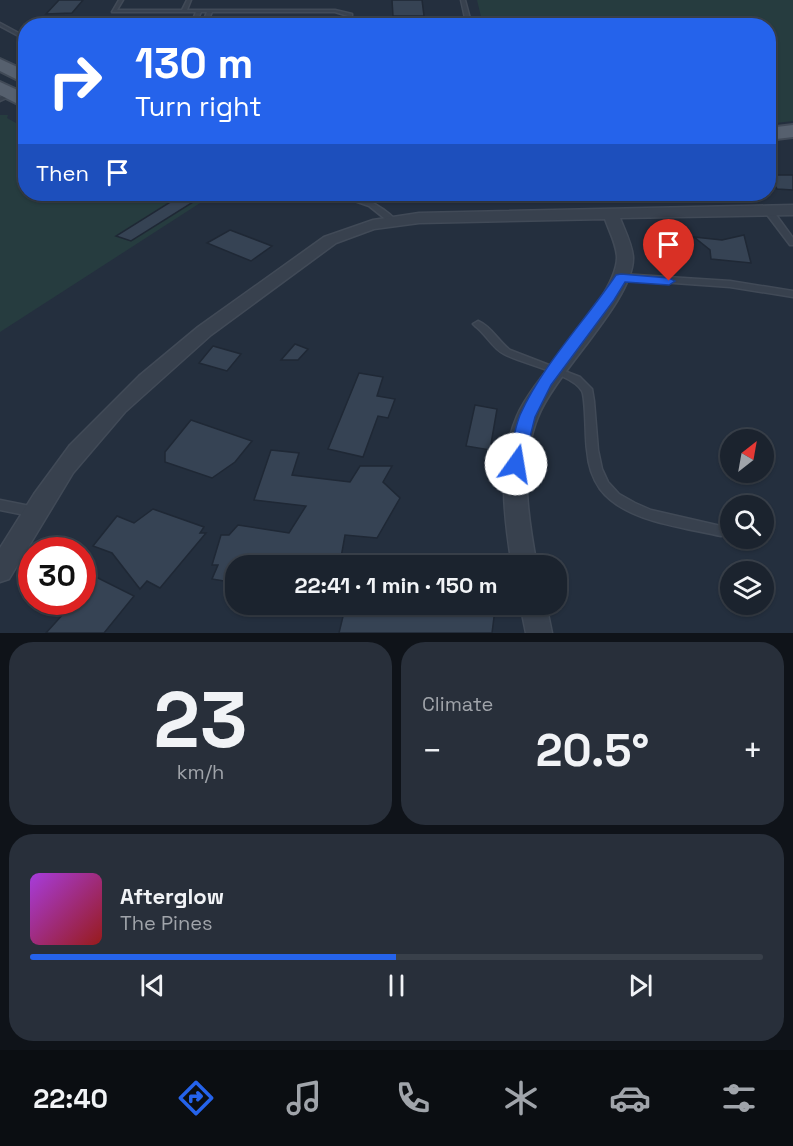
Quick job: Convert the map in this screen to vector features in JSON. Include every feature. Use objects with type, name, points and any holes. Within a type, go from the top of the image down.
[{"type":"main road","points":[[0,64],[18,74]]},
{"type":"main road","points":[[776,133],[793,131]]},
{"type":"main road","points":[[776,146],[793,145]]},
{"type":"street","points":[[0,571],[35,512],[89,436],[145,379],[181,349],[330,240],[350,230],[392,220],[793,210]]},
{"type":"street","points":[[523,555],[517,529],[516,464],[527,417],[545,382],[621,278],[625,258],[612,216]]},
{"type":"street","points":[[535,615],[538,633]]},
{"type":"lane","points":[[121,0],[114,11],[210,12],[235,9],[342,12],[350,15],[350,18]]},
{"type":"lane","points":[[183,12],[189,0]]},
{"type":"lane","points":[[297,11],[301,0]]},
{"type":"lane","points":[[463,0],[468,18]]},
{"type":"lane","points":[[196,18],[199,12]]},
{"type":"lane","points":[[207,18],[210,12]]},
{"type":"lane","points":[[0,24],[18,34]]},
{"type":"lane","points":[[362,201],[372,204],[392,220]]},
{"type":"lane","points":[[768,210],[793,243]]},
{"type":"lane","points":[[621,278],[730,284],[793,294]]},
{"type":"lane","points":[[478,324],[489,330],[500,348],[507,352],[578,379],[588,392],[596,469],[603,487],[610,495],[633,509],[720,531]]},
{"type":"lane","points":[[0,505],[35,512]]},
{"type":"green space","points":[[477,0],[793,0],[793,121],[776,123],[776,18],[481,18]]},
{"type":"green space","points":[[0,115],[8,115],[7,118],[18,124],[18,201],[203,201],[0,332]]},
{"type":"building","points":[[59,0],[83,0],[72,13],[46,14]]},
{"type":"building","points":[[392,0],[422,0],[424,16],[393,16]]},
{"type":"building","points":[[776,175],[793,175],[793,190],[777,189]]},
{"type":"building","points":[[172,201],[195,201],[131,241],[116,236]]},
{"type":"building","points":[[230,230],[272,246],[251,261],[207,243]]},
{"type":"building","points":[[744,235],[751,263],[711,259],[710,250],[694,237],[722,240]]},
{"type":"building","points":[[295,344],[308,349],[298,360],[281,360]]},
{"type":"building","points":[[213,346],[241,354],[227,371],[199,363]]},
{"type":"building","points":[[359,373],[383,377],[377,396],[395,399],[388,418],[378,416],[363,457],[328,449]]},
{"type":"building","points":[[475,405],[497,409],[490,450],[466,446]]},
{"type":"building","points":[[191,420],[252,441],[235,462],[212,478],[165,462],[165,452]]},
{"type":"building","points":[[271,450],[299,453],[292,475],[350,482],[360,466],[392,466],[383,482],[400,498],[377,538],[345,535],[341,555],[225,555],[225,581],[212,579],[218,565],[212,565],[221,535],[229,535],[238,525],[289,533],[306,506],[254,500]]},
{"type":"building","points":[[153,509],[204,527],[200,533],[206,533],[160,588],[147,581],[140,589],[112,553],[96,547],[96,542],[117,516],[134,523]]},
{"type":"building","points":[[96,577],[134,596],[104,633],[46,633],[62,615],[96,615]]},
{"type":"building","points":[[343,615],[494,615],[492,633],[339,633]]},
{"type":"route","points":[[516,464],[527,417],[545,382],[621,278],[669,281]]}]
